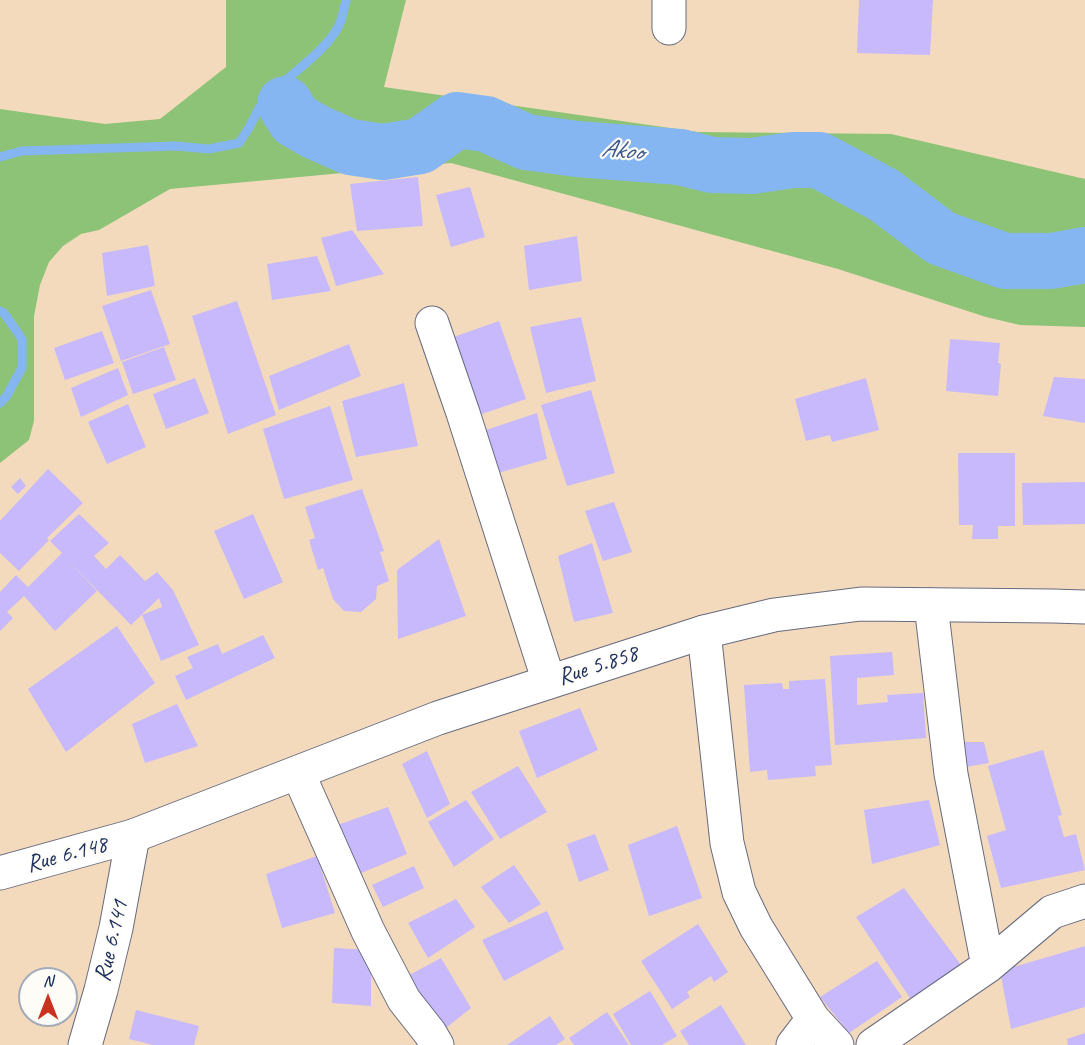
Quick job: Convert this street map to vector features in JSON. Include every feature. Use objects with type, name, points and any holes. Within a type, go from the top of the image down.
[{"type":"street","points":[[432,323],[549,682]]},
{"type":"street","name":"Rue 5.858","points":[[133,836],[438,718],[704,632],[774,615],[861,604],[1085,607]]},
{"type":"street","points":[[931,604],[951,774],[988,966]]},
{"type":"street","points":[[704,632],[727,843],[739,892],[756,927],[813,1019],[837,1045]]},
{"type":"street","points":[[298,773],[368,931],[404,1000],[437,1045]]},
{"type":"street","name":"Rue 6.148","points":[[0,873],[133,836]]},
{"type":"street","name":"Rue 6.141","points":[[85,1045],[116,928],[133,836]]},
{"type":"street","points":[[873,1045],[988,966],[1052,912],[1085,901]]},
{"type":"street","points":[[793,1045],[813,1019]]},
{"type":"green space","points":[[226,0],[406,0],[384,87],[698,132],[891,134],[1085,179],[1085,327],[1020,325],[986,317],[838,269],[451,163],[170,189],[99,230],[81,234],[63,246],[49,262],[40,285],[34,316],[34,421],[29,440],[0,463],[0,109],[105,124],[160,119],[226,67]]},
{"type":"building","points":[[859,0],[933,0],[930,55],[857,53]]},
{"type":"building","points":[[418,177],[423,226],[357,231],[350,184]]},
{"type":"building","points":[[470,187],[485,237],[451,247],[436,195]]},
{"type":"building","points":[[352,230],[384,274],[336,286],[321,238]]},
{"type":"building","points":[[577,236],[582,281],[529,290],[524,246]]},
{"type":"building","points":[[148,245],[155,286],[107,296],[102,253]]},
{"type":"building","points":[[317,256],[331,291],[272,300],[267,264]]},
{"type":"building","points":[[151,290],[170,344],[121,361],[102,306]]},
{"type":"building","points":[[237,301],[276,415],[228,434],[192,316]]},
{"type":"building","points":[[581,317],[596,381],[546,393],[530,327]]},
{"type":"building","points":[[499,321],[526,399],[476,416],[448,339]]},
{"type":"building","points":[[102,331],[114,363],[65,380],[54,348]]},
{"type":"building","points":[[950,339],[1000,343],[998,396],[946,391]]},
{"type":"building","points":[[349,344],[361,376],[279,410],[269,376]]},
{"type":"building","points":[[164,347],[176,380],[133,394],[122,362]]},
{"type":"building","points":[[118,368],[128,395],[81,417],[71,388]]},
{"type":"building","points":[[1054,377],[1085,379],[1085,423],[1043,416]]},
{"type":"building","points":[[195,378],[209,413],[166,429],[153,394]]},
{"type":"building","points":[[866,378],[879,430],[832,442],[830,435],[806,441],[795,399]]},
{"type":"building","points":[[404,383],[418,446],[356,457],[342,401]]},
{"type":"building","points":[[591,390],[615,473],[567,486],[541,405]]},
{"type":"building","points":[[128,404],[146,447],[107,464],[88,422]]},
{"type":"building","points":[[330,406],[353,480],[284,499],[263,429]]},
{"type":"building","points":[[537,413],[547,459],[491,475],[480,432]]},
{"type":"building","points":[[958,453],[1015,453],[1015,526],[998,526],[998,539],[972,539],[973,525],[959,525]]},
{"type":"building","points":[[48,469],[83,503],[47,538],[49,540],[19,571],[0,553],[0,521]]},
{"type":"building","points":[[20,478],[26,486],[18,494],[11,487]]},
{"type":"building","points":[[1085,482],[1085,524],[1023,525],[1022,483]]},
{"type":"building","points":[[362,489],[384,551],[380,552],[389,581],[377,586],[376,599],[361,612],[344,611],[333,599],[323,568],[318,570],[309,540],[315,538],[305,507]]},
{"type":"building","points":[[614,502],[632,552],[603,561],[585,511]]},
{"type":"building","points":[[79,514],[109,543],[94,556],[106,569],[120,555],[145,581],[157,572],[173,590],[199,645],[161,661],[142,615],[162,607],[159,598],[131,625],[64,556],[97,591],[55,631],[24,596],[7,612],[13,618],[0,631],[0,592],[16,575],[28,587],[62,553],[50,541]]},
{"type":"building","points":[[253,514],[283,582],[244,599],[214,531]]},
{"type":"building","points":[[439,539],[466,616],[398,639],[397,570]]},
{"type":"building","points":[[592,543],[613,613],[574,622],[558,556]]},
{"type":"building","points":[[117,626],[155,683],[66,752],[28,689]]},
{"type":"building","points":[[263,635],[275,658],[186,700],[175,676],[193,668],[187,657],[218,644],[222,654]]},
{"type":"building","points":[[892,652],[894,675],[857,678],[857,705],[888,702],[887,695],[923,693],[926,738],[835,745],[830,656]]},
{"type":"building","points":[[825,679],[832,765],[815,766],[816,776],[768,780],[767,770],[750,772],[744,685],[782,683],[783,689],[789,689],[789,681]]},
{"type":"building","points":[[177,704],[198,746],[145,763],[132,724]]},
{"type":"building","points":[[580,708],[598,750],[537,778],[519,731]]},
{"type":"building","points":[[956,742],[984,742],[989,763],[960,768]]},
{"type":"building","points":[[1043,750],[1062,815],[1058,816],[1064,837],[1076,834],[1085,870],[1001,888],[987,836],[1006,830],[988,766]]},
{"type":"building","points":[[427,751],[450,804],[427,818],[402,764]]},
{"type":"building","points":[[518,766],[547,812],[500,839],[471,792]]},
{"type":"building","points":[[466,800],[494,839],[454,867],[428,822]]},
{"type":"building","points":[[929,800],[940,845],[872,864],[864,810]]},
{"type":"building","points":[[388,807],[407,854],[354,876],[332,827]]},
{"type":"building","points":[[677,826],[702,898],[649,916],[628,845]]},
{"type":"building","points":[[595,834],[609,870],[579,882],[567,844]]},
{"type":"building","points":[[317,856],[335,913],[282,928],[266,874]]},
{"type":"building","points":[[514,865],[541,904],[509,923],[481,887]]},
{"type":"building","points":[[414,866],[424,888],[383,907],[372,885]]},
{"type":"building","points":[[904,888],[961,965],[914,1004],[856,917]]},
{"type":"building","points":[[456,899],[475,927],[428,958],[408,923]]},
{"type":"building","points":[[547,911],[564,949],[504,981],[482,940]]},
{"type":"building","points":[[698,924],[728,972],[714,982],[711,976],[687,992],[690,997],[672,1009],[641,961]]},
{"type":"building","points":[[1085,946],[1085,1007],[1011,1029],[1000,971]]},
{"type":"building","points":[[334,948],[371,950],[371,1006],[332,1003]]},
{"type":"building","points":[[441,958],[471,1008],[436,1036],[402,979]]},
{"type":"building","points":[[877,961],[902,997],[849,1033],[820,997]]},
{"type":"building","points":[[650,991],[677,1036],[662,1045],[631,1045],[613,1014]]},
{"type":"building","points":[[721,1005],[746,1045],[689,1045],[680,1031]]},
{"type":"building","points":[[136,1010],[199,1026],[194,1045],[153,1045],[129,1039]]},
{"type":"building","points":[[607,1012],[629,1045],[574,1045],[569,1038]]},
{"type":"building","points":[[550,1016],[565,1039],[556,1045],[507,1045]]},
{"type":"building","points":[[1085,1033],[1085,1045],[1068,1045],[1067,1039]]},
{"type":"waterway","points":[[0,157],[22,151],[176,146],[209,149],[239,143],[259,108],[272,104],[285,104],[287,79],[331,38],[340,23],[346,0]]},
{"type":"waterway","name":"Akoo","points":[[285,104],[295,120],[316,132],[350,147],[383,152],[420,146],[457,120],[486,124],[526,142],[577,149],[680,157],[712,165],[752,166],[793,160],[819,160],[884,195],[941,238],[1005,261],[1051,261],[1085,255]]},
{"type":"waterway","points":[[0,311],[4,313],[22,339],[22,368],[6,397],[0,403]]}]
